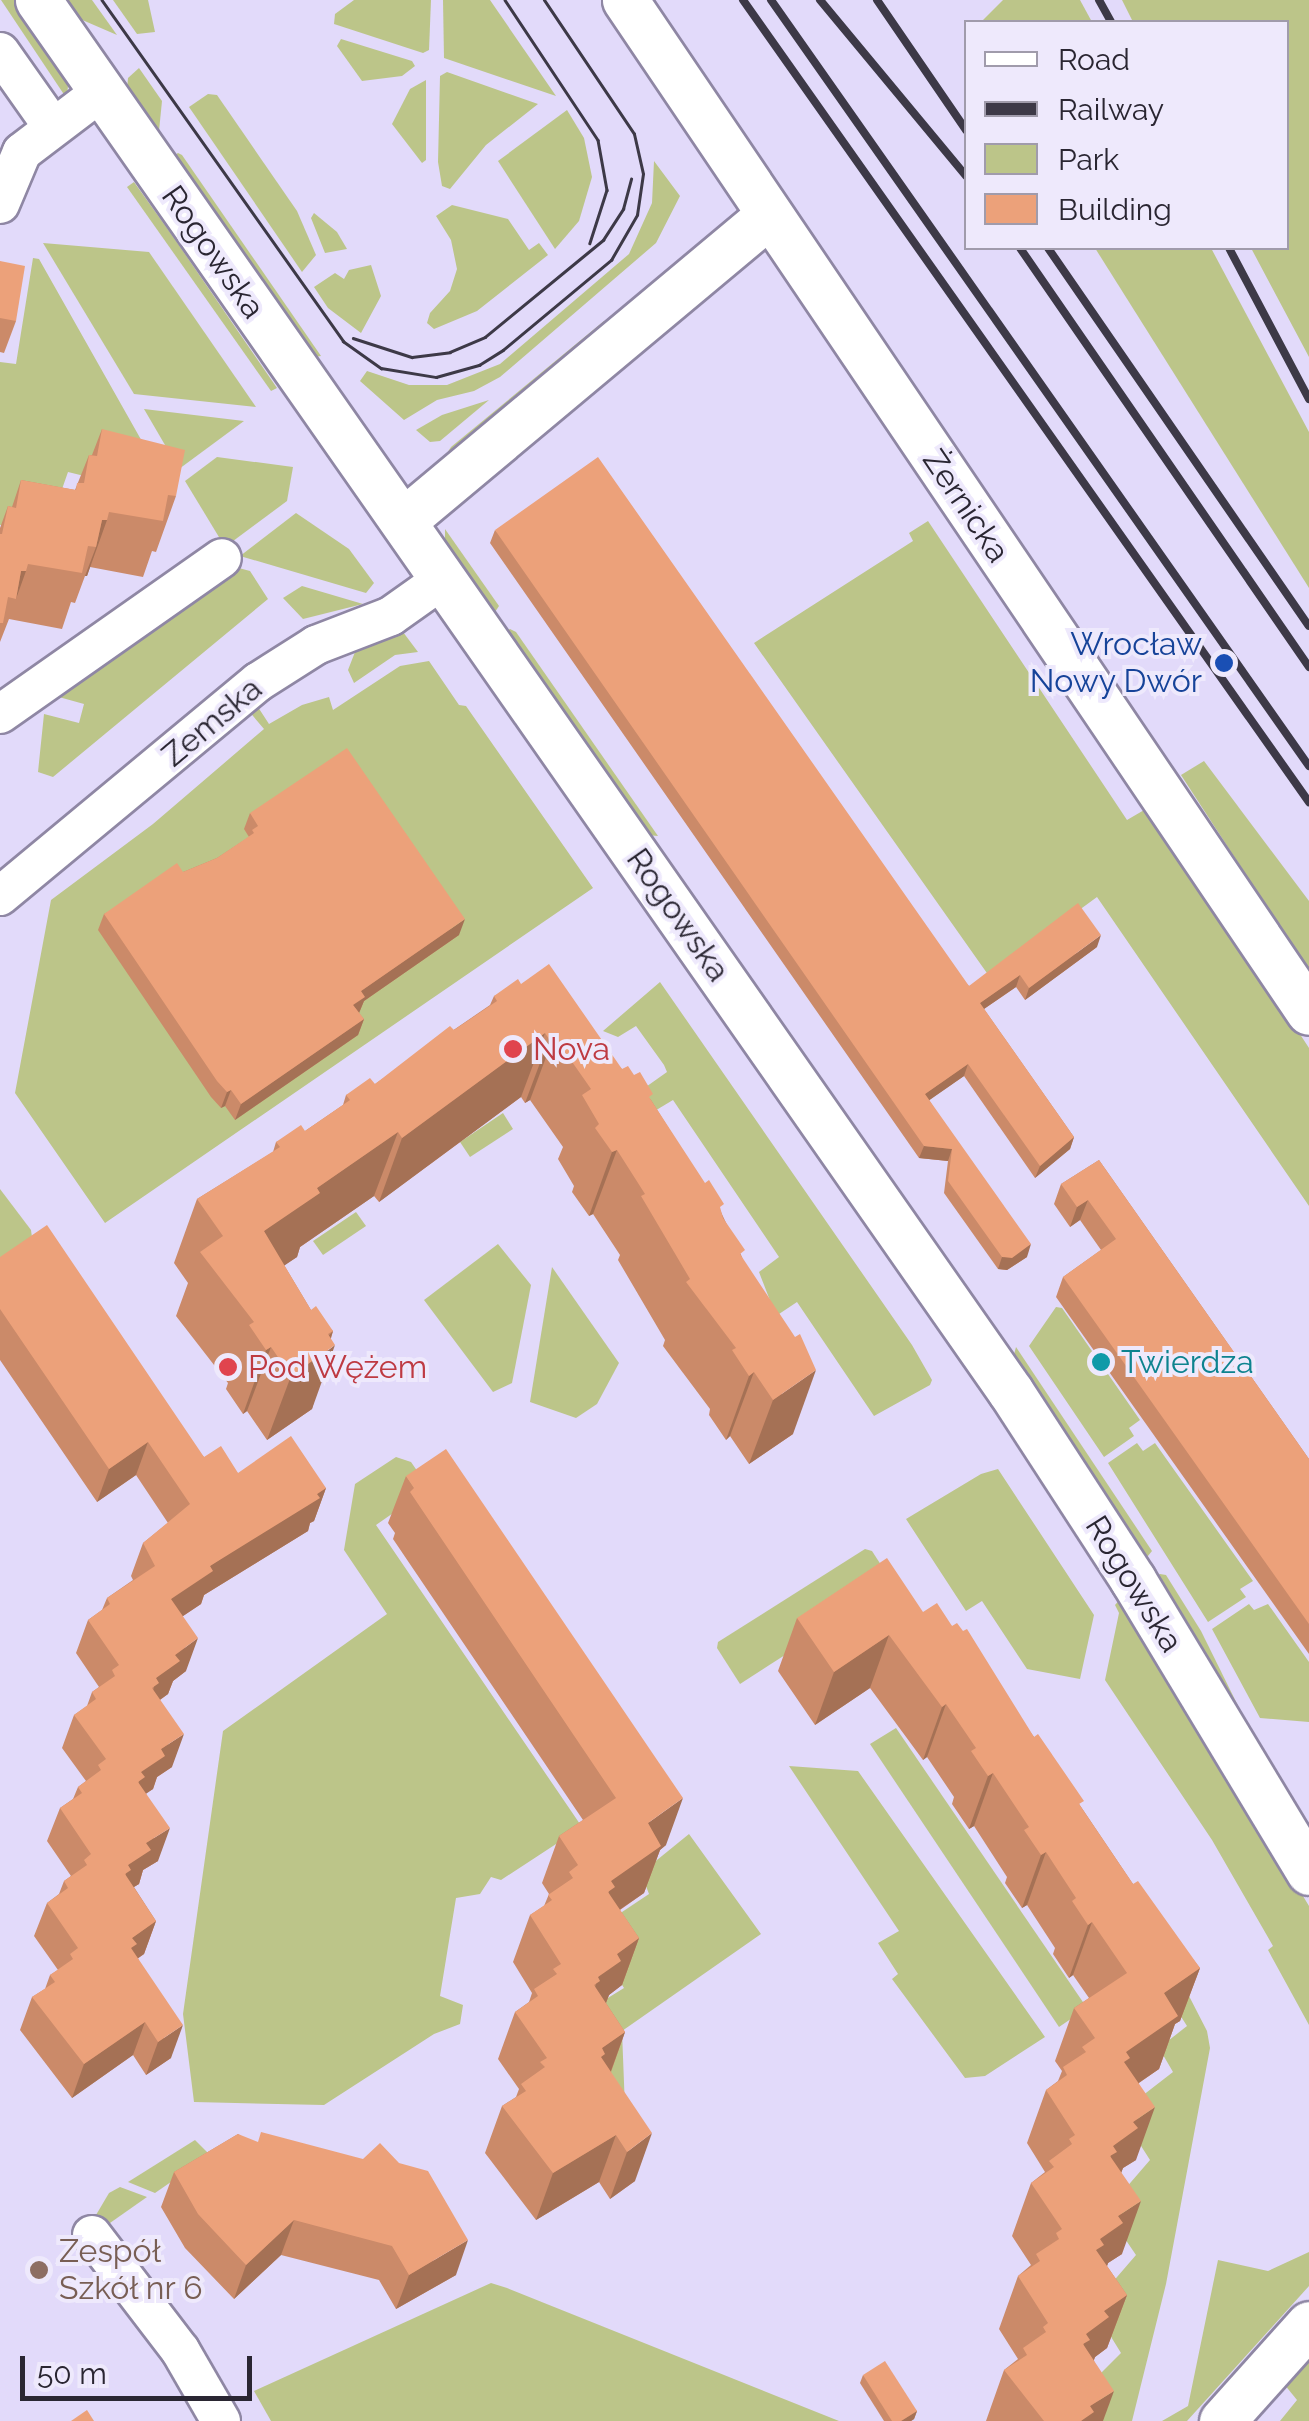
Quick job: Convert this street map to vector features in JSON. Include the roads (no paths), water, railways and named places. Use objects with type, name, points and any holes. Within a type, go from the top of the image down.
[{"type":"street","name":"Rogowska","points":[[38,0],[1011,1392],[1133,1580],[1304,1860]]},
{"type":"street","name":"Żernicka","points":[[624,0],[1309,1012]]},
{"type":"street","points":[[0,52],[53,126]]},
{"type":"street","points":[[0,204],[22,152],[102,91]]},
{"type":"street","points":[[403,521],[769,214]]},
{"type":"street","points":[[0,714],[222,558]]},
{"type":"street","name":"Zemska","points":[[0,896],[258,682],[316,646],[391,616],[443,578]]},
{"type":"street","points":[[92,2235],[180,2350],[221,2421]]},
{"type":"street","points":[[1222,2421],[1309,2324]]},
{"type":"tram line","points":[[102,0],[343,341],[381,368],[436,377],[479,365],[503,350],[611,260],[637,215],[643,174],[634,134],[544,0]]},
{"type":"tram line","points":[[505,0],[598,140],[607,190],[590,243]]},
{"type":"tram line","points":[[353,338],[412,357],[450,352],[485,337],[603,240],[623,209],[631,179]]},
{"type":"railway","points":[[743,0],[1309,802]]},
{"type":"railway","points":[[771,0],[1309,766]]},
{"type":"railway","points":[[820,0],[964,174]]},
{"type":"railway","points":[[877,0],[964,127]]},
{"type":"railway","points":[[1099,0],[1110,20]]},
{"type":"railway","points":[[1021,250],[1309,667]]},
{"type":"railway","points":[[1049,250],[1309,626]]},
{"type":"railway","points":[[1230,250],[1309,399]]},
{"type":"place","name":"Wrocław Nowy Dwór","points":[[1224,663]]},
{"type":"place","name":"Nova","points":[[513,1049]]},
{"type":"place","name":"Twierdza","points":[[1101,1362]]},
{"type":"place","name":"Pod Wężem","points":[[228,1367]]},
{"type":"place","name":"Zespół Szkół nr 6","points":[[39,2270]]}]
